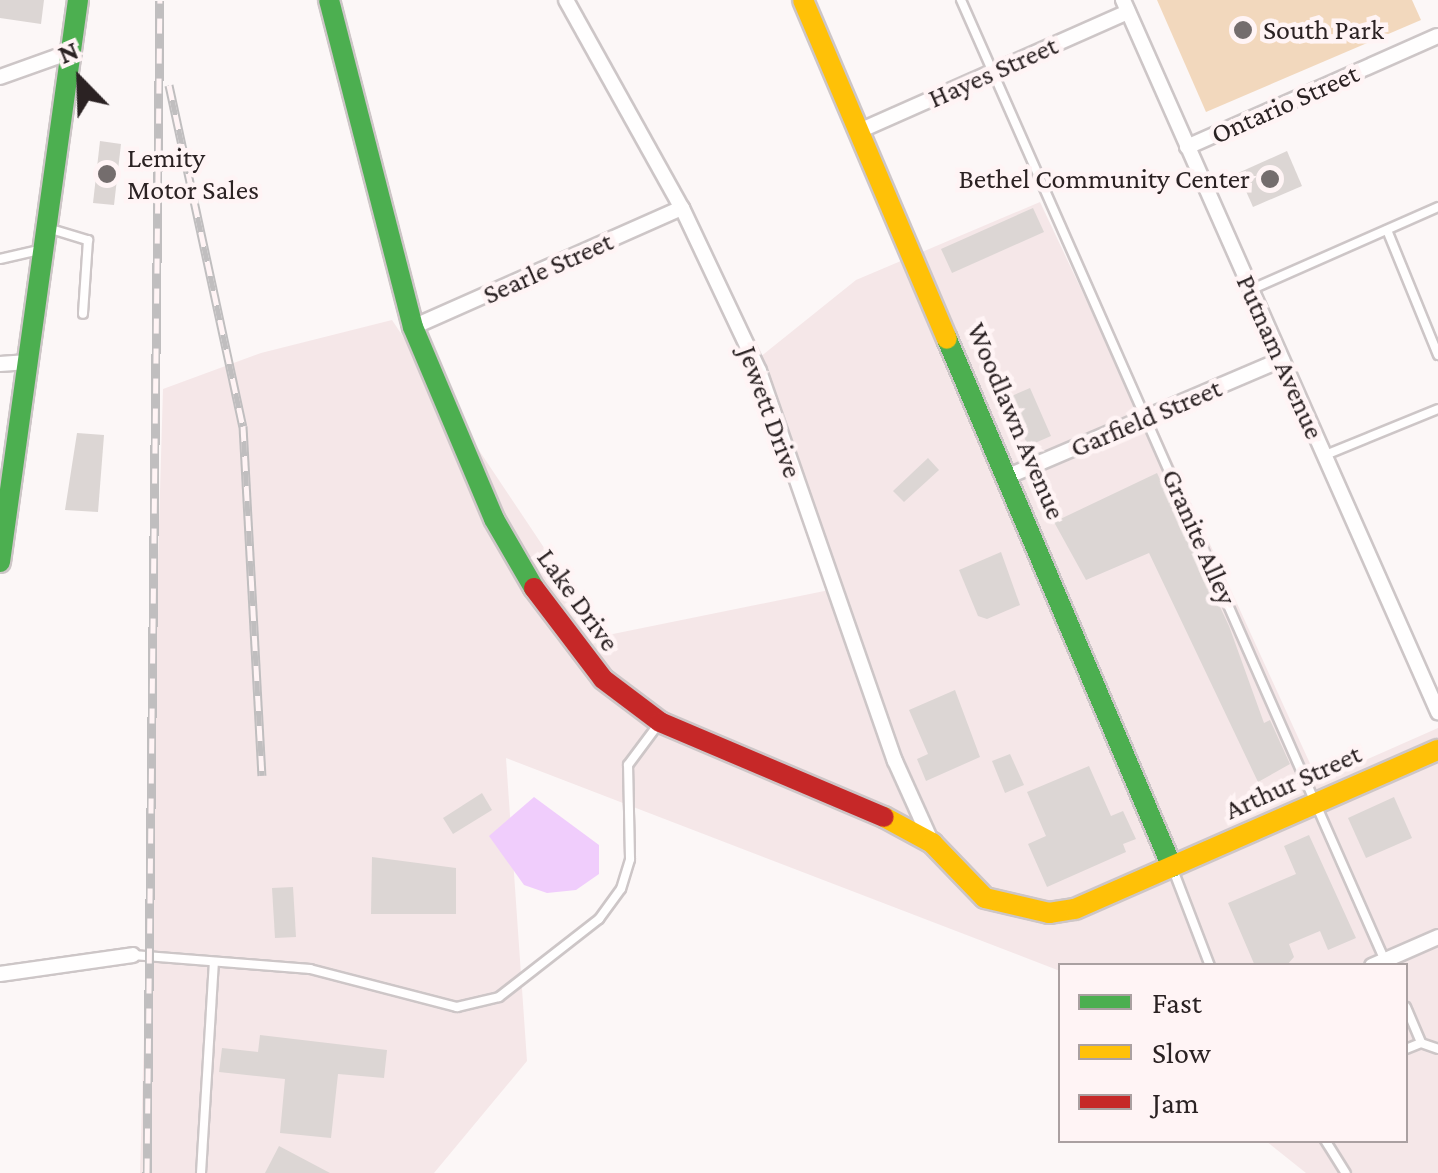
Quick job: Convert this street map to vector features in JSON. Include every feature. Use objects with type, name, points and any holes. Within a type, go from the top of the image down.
[{"type":"street","points":[[0,562],[78,0]]},
{"type":"street","name":"Lake Drive","points":[[329,0],[356,132],[413,327],[494,520],[540,603],[603,679],[660,722],[932,843],[985,898],[1049,913],[1172,867]]},
{"type":"street","name":"Jewett Drive","points":[[566,0],[682,208],[759,372],[895,761],[932,843]]},
{"type":"street","name":"Woodlawn Avenue","points":[[803,0],[1011,475],[1172,867]]},
{"type":"street","name":"Hayes Street","points":[[859,131],[993,72],[1125,6]]},
{"type":"street","name":"Putnam Avenue","points":[[1125,6],[1438,712]]},
{"type":"street","name":"Ontario Street","points":[[1187,147],[1438,36]]},
{"type":"street","points":[[0,76],[70,52]]},
{"type":"street","name":"Searle Street","points":[[413,327],[682,208]]},
{"type":"street","name":"Garfield Street","points":[[1011,475],[1281,360]]},
{"type":"street","points":[[0,364],[28,362]]},
{"type":"street","name":"Arthur Street","points":[[1172,867],[1438,750]]},
{"type":"street","points":[[1383,963],[1438,936]]},
{"type":"street","points":[[0,974],[132,955]]},
{"type":"lane","name":"Granite Alley","points":[[961,0],[1316,801],[1381,963]]},
{"type":"lane","points":[[1250,290],[1438,207]]},
{"type":"lane","points":[[1387,230],[1438,355]]},
{"type":"lane","points":[[0,259],[45,238],[88,240],[83,314]]},
{"type":"lane","points":[[1323,456],[1438,409]]},
{"type":"lane","points":[[132,955],[310,970],[457,1007],[499,997],[599,919],[621,889],[630,859],[628,764],[660,722]]},
{"type":"lane","points":[[1172,867],[1209,963]]},
{"type":"lane","points":[[201,1173],[214,964]]},
{"type":"lane","points":[[1408,1012],[1421,1043]]},
{"type":"lane","points":[[1408,1048],[1421,1043],[1438,1049]]},
{"type":"lane","points":[[1327,1143],[1346,1173]]},
{"type":"shaded area","points":[[1157,0],[1412,0],[1421,20],[1206,112]]},
{"type":"shaded area","points":[[1040,202],[1139,412],[1157,428],[1318,781],[1438,728],[1438,1173],[1306,1173],[1268,1143],[1408,1143],[1408,963],[1058,963],[1058,970],[506,758],[527,1061],[434,1173],[140,1173],[163,389],[261,353],[392,320],[603,636],[844,587],[760,357],[856,280]]},
{"type":"shaded area","points":[[534,797],[599,845],[599,874],[576,890],[547,893],[524,885],[489,836]]},
{"type":"building","points":[[0,0],[44,0],[41,24],[0,18]]},
{"type":"building","name":"Lemity Motor Sales","points":[[100,141],[121,144],[114,205],[93,203]]},
{"type":"building","name":"Bethel Community Center","points":[[1287,151],[1302,186],[1253,207],[1238,173]]},
{"type":"building","points":[[1033,208],[1044,232],[952,273],[941,249]]},
{"type":"building","points":[[1030,388],[1051,436],[1028,446],[1007,398]]},
{"type":"building","points":[[77,433],[104,435],[98,512],[65,510]]},
{"type":"building","points":[[928,458],[939,470],[904,502],[893,491]]},
{"type":"building","points":[[1157,473],[1229,626],[1264,723],[1270,720],[1290,764],[1258,782],[1149,553],[1086,580],[1054,522]]},
{"type":"building","points":[[1001,552],[1020,605],[987,619],[978,616],[959,570]]},
{"type":"building","points":[[955,690],[980,757],[926,781],[917,759],[928,754],[909,710]]},
{"type":"building","points":[[1010,754],[1024,785],[1005,793],[992,761]]},
{"type":"building","points":[[1089,766],[1111,816],[1123,811],[1136,839],[1123,844],[1126,852],[1047,887],[1028,844],[1046,836],[1027,792]]},
{"type":"building","points":[[482,793],[492,810],[453,834],[443,818]]},
{"type":"building","points":[[1394,797],[1412,838],[1366,858],[1348,818]]},
{"type":"building","points":[[1309,835],[1356,938],[1328,950],[1320,931],[1289,944],[1294,957],[1289,963],[1254,963],[1228,903],[1296,874],[1284,846]]},
{"type":"building","points":[[372,857],[456,868],[456,914],[371,914]]},
{"type":"building","points":[[293,887],[296,937],[275,938],[272,888]]},
{"type":"building","points":[[260,1035],[387,1050],[384,1078],[338,1074],[331,1138],[280,1133],[285,1079],[219,1072],[222,1048],[258,1052]]},
{"type":"building","points":[[279,1146],[330,1173],[265,1173]]},
{"type":"railway","points":[[147,1173],[160,0]]},
{"type":"railway","points":[[169,85],[243,426],[262,775]]},
{"type":"traffic: fast","points":[[0,562],[78,0]]},
{"type":"traffic: fast","points":[[329,0],[413,327],[494,519],[534,588]]},
{"type":"traffic: fast","points":[[947,339],[1172,867]]},
{"type":"traffic: slow","points":[[803,0],[947,339]]},
{"type":"traffic: slow","points":[[884,817],[932,843],[985,898],[1049,913],[1075,909],[1438,750]]},
{"type":"traffic: jam","points":[[534,588],[603,679],[660,722],[884,817]]},
{"type":"place","name":"South Park","points":[[1243,30]]},
{"type":"place","name":"Lemity Motor Sales","points":[[107,174]]},
{"type":"place","name":"Bethel Community Center","points":[[1270,179]]}]
